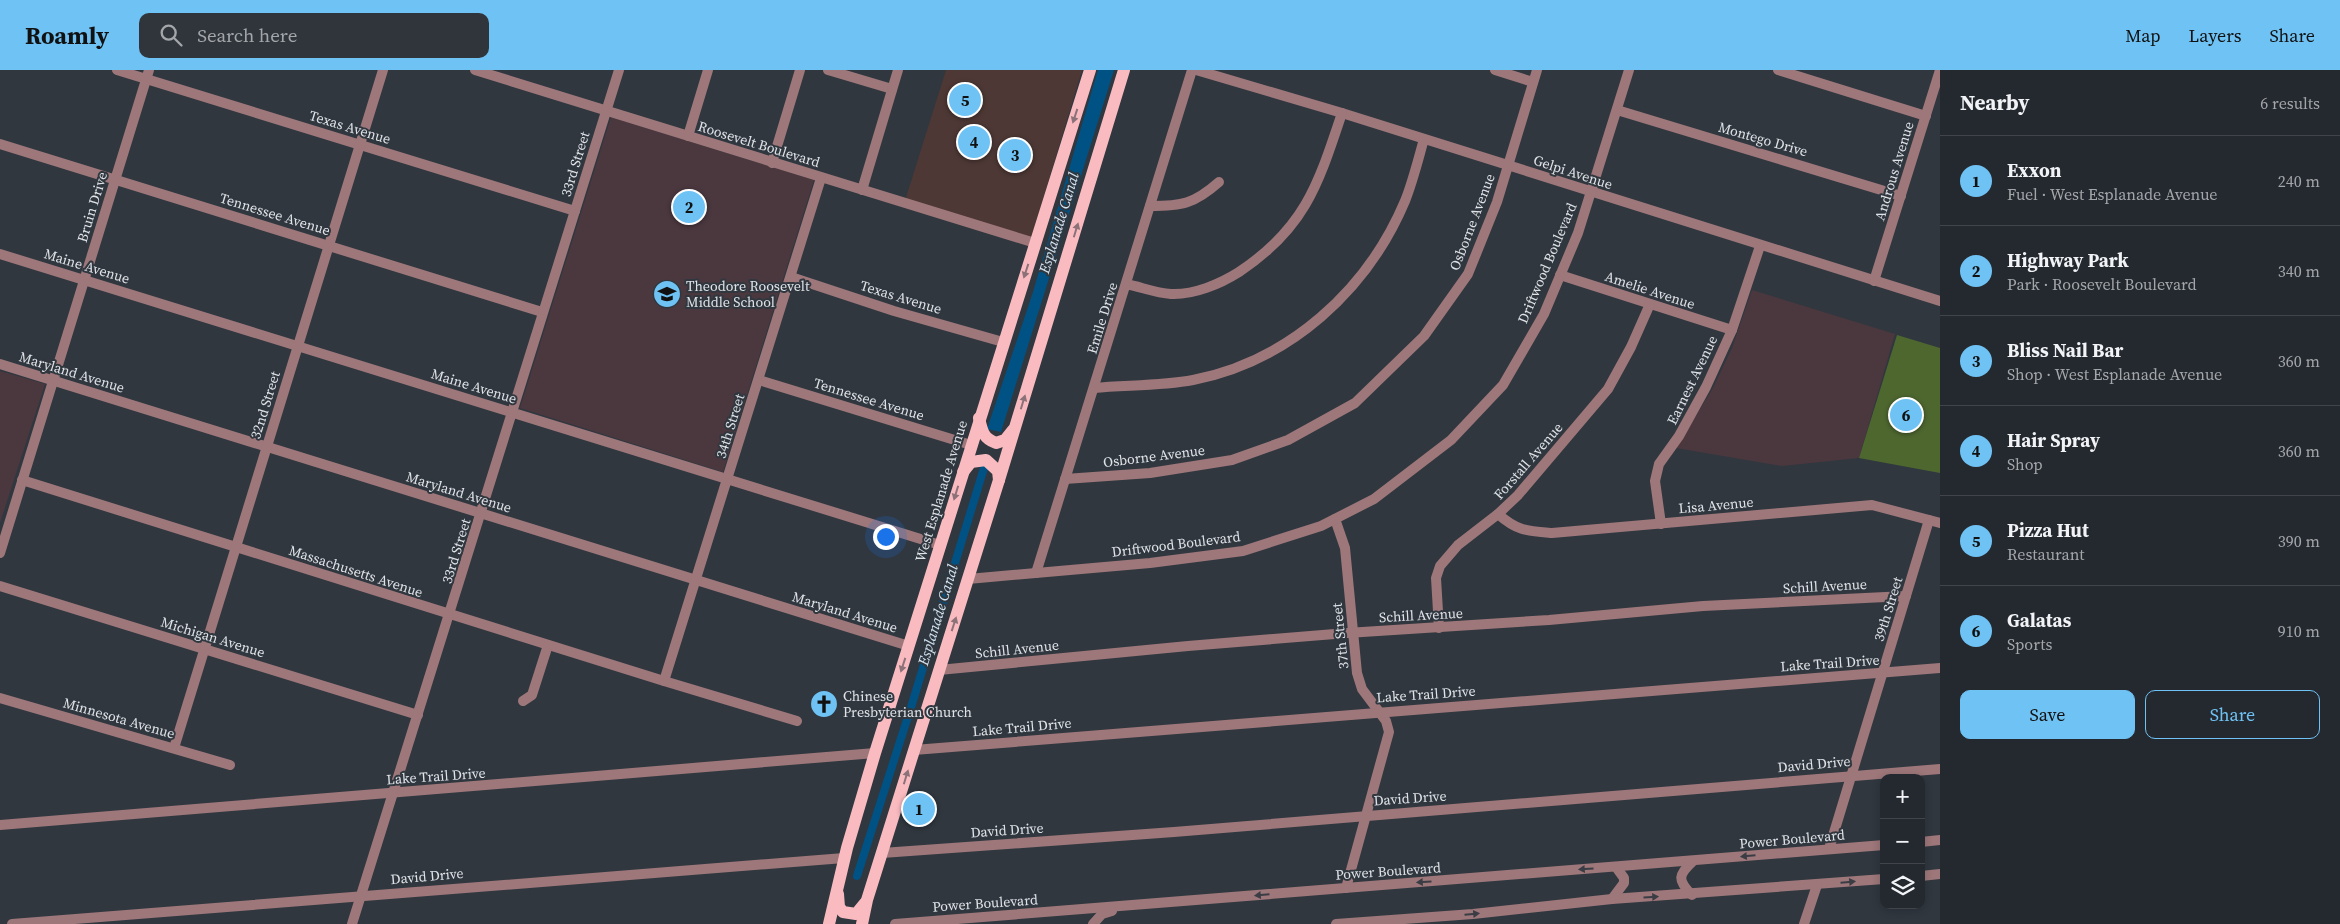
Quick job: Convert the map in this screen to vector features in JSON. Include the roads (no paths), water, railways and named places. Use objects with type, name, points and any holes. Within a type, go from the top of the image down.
[{"type":"main road","name":"West Esplanade Avenue","points":[[829,924],[844,858],[875,753],[1090,70]]},
{"type":"main road","points":[[862,924],[867,900],[999,480],[1124,70]]},
{"type":"main road","points":[[980,418],[982,432],[987,439],[996,443],[1005,440],[1015,428]]},
{"type":"main road","points":[[963,472],[971,462],[986,460],[998,471],[999,480]]},
{"type":"main road","points":[[838,886],[839,907],[843,912],[856,914],[867,900]]},
{"type":"street","name":"Texas Avenue","points":[[118,70],[147,74],[360,145],[575,210]]},
{"type":"street","name":"32nd Street","points":[[174,748],[384,70]]},
{"type":"street","name":"Roosevelt Boulevard","points":[[475,70],[1035,243]]},
{"type":"street","name":"33rd Street","points":[[352,924],[619,70]]},
{"type":"street","points":[[688,136],[708,70]]},
{"type":"street","points":[[772,163],[797,73],[800,70]]},
{"type":"street","points":[[828,70],[892,90]]},
{"type":"street","points":[[862,190],[898,70]]},
{"type":"street","name":"Emile Drive","points":[[1036,573],[1192,70]]},
{"type":"street","name":"Gelpi Avenue","points":[[1196,70],[1342,113],[1591,193],[1940,301]]},
{"type":"street","points":[[1495,70],[1533,82]]},
{"type":"street","name":"Osborne Avenue","points":[[1066,479],[1150,473],[1232,460],[1288,440],[1355,403],[1424,336],[1468,274],[1497,202],[1537,70]]},
{"type":"street","name":"Driftwood Boulevard","points":[[968,579],[1150,563],[1243,550],[1321,526],[1374,499],[1452,440],[1503,385],[1544,314],[1578,233],[1630,70]]},
{"type":"street","points":[[1778,70],[1926,116]]},
{"type":"street","name":"Androus Avenue","points":[[1874,281],[1940,70]]},
{"type":"street","name":"Bruin Drive","points":[[0,553],[147,74]]},
{"type":"street","name":"Montego Drive","points":[[1617,110],[1901,196]]},
{"type":"street","points":[[1126,284],[1170,294],[1189,293],[1226,280],[1257,260],[1285,234],[1306,205],[1321,176],[1342,113]]},
{"type":"street","points":[[1094,388],[1200,378],[1232,370],[1261,357],[1297,337],[1324,316],[1356,282],[1383,244],[1405,201],[1424,139]]},
{"type":"street","name":"Tennessee Avenue","points":[[0,144],[542,312]]},
{"type":"street","name":"34th Street","points":[[664,681],[821,178]]},
{"type":"street","points":[[1150,206],[1180,206],[1207,192],[1219,182]]},
{"type":"street","name":"Earnest Avenue","points":[[1661,524],[1655,482],[1659,464],[1679,436],[1706,387],[1732,330],[1760,246]]},
{"type":"street","name":"Maine Avenue","points":[[0,254],[940,545]]},
{"type":"street","name":"Amelie Avenue","points":[[1560,275],[1732,330]]},
{"type":"street","name":"Texas Avenue","points":[[791,277],[894,311],[1003,342]]},
{"type":"street","name":"Forstall Avenue","points":[[1439,628],[1436,578],[1440,566],[1458,544],[1498,514],[1518,495],[1608,389],[1631,347],[1650,304]]},
{"type":"street","name":"Maryland Avenue","points":[[0,364],[909,646]]},
{"type":"street","name":"Tennessee Avenue","points":[[759,380],[971,445]]},
{"type":"street","name":"Massachusetts Avenue","points":[[22,480],[450,615],[797,721]]},
{"type":"street","name":"Lisa Avenue","points":[[1498,514],[1512,527],[1528,532],[1552,533],[1872,505],[1940,523]]},
{"type":"street","name":"37th Street","points":[[1335,519],[1345,548],[1357,673],[1362,689],[1386,721],[1388,740],[1346,888]]},
{"type":"street","name":"39th Street","points":[[1829,849],[1929,520]]},
{"type":"street","name":"Michigan Avenue","points":[[0,586],[418,715]]},
{"type":"street","name":"Schill Avenue","points":[[939,670],[1188,646],[1703,606],[1906,596]]},
{"type":"street","points":[[523,701],[532,695],[548,645]]},
{"type":"street","name":"Lake Trail Drive","points":[[914,750],[1379,711],[1940,668]]},
{"type":"street","name":"Minnesota Avenue","points":[[0,698],[230,765]]},
{"type":"street","name":"Lake Trail Drive","points":[[0,825],[875,753]]},
{"type":"street","name":"David Drive","points":[[882,853],[1174,832],[1366,814],[1501,805],[1940,769]]},
{"type":"street","points":[[1925,842],[1940,840]]},
{"type":"street","name":"Power Boulevard","points":[[895,924],[1880,845]]},
{"type":"street","name":"David Drive","points":[[12,924],[844,858]]},
{"type":"street","points":[[1692,895],[1684,887],[1681,878],[1684,870],[1693,861]]},
{"type":"street","points":[[1612,900],[1624,883],[1624,878],[1616,867]]},
{"type":"street","points":[[1925,876],[1940,874]]},
{"type":"street","points":[[1336,924],[1880,879]]},
{"type":"street","points":[[1804,924],[1817,885]]},
{"type":"street","points":[[1093,924],[1102,914],[1127,906]]},
{"type":"street","points":[[989,917],[1001,924]]},
{"type":"water","points":[[1098,70],[1114,70],[1001,432],[987,429],[1033,292]]},
{"type":"waterway","name":"Esplanade Canal","points":[[857,876],[984,468]]},
{"type":"place","name":"Pizza Hut","points":[[965,100]]},
{"type":"place","name":"Hair Spray","points":[[974,142]]},
{"type":"place","name":"Bliss Nail Bar","points":[[1015,155]]},
{"type":"place","name":"Highway Park","points":[[689,207]]},
{"type":"place","name":"Theodore Roosevelt Middle School","points":[[667,294]]},
{"type":"place","name":"Galatas","points":[[1906,415]]},
{"type":"place","name":"Chinese Presbyterian Church","points":[[824,704]]},
{"type":"place","name":"Exxon","points":[[919,809]]}]
